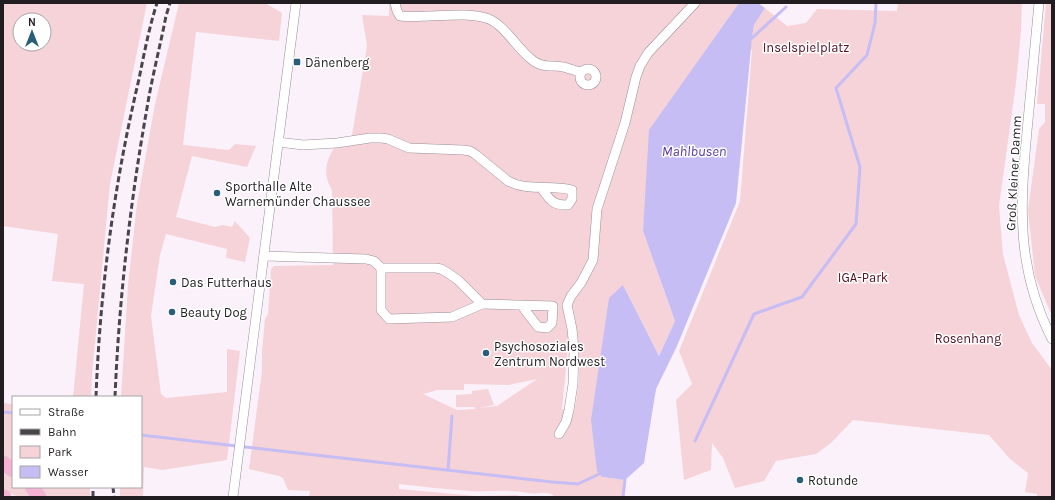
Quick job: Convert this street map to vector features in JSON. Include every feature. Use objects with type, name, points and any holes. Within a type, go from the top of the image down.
[{"type":"highway","points":[[3,463],[12,469]]},
{"type":"highway","points":[[33,488],[39,497]]},
{"type":"street","points":[[233,497],[242,437],[296,3]]},
{"type":"street","points":[[395,3],[400,16],[463,15],[489,19],[497,25],[531,60],[542,65],[563,67],[580,72]]},
{"type":"street","points":[[559,434],[566,422],[573,384],[574,348],[567,305],[571,296],[584,278],[593,260],[597,209],[625,124],[636,78],[640,66],[648,53],[695,3]]},
{"type":"street","name":"Groß Kleiner Damm","points":[[1039,3],[1023,182],[1022,235],[1032,289],[1039,310],[1052,339]]},
{"type":"street","points":[[278,142],[303,145],[337,143],[376,138],[388,140],[409,148],[470,151],[508,181],[518,186],[541,188]]},
{"type":"street","points":[[264,256],[366,258],[374,261],[380,268],[381,310],[390,318],[452,317],[482,304],[522,306]]},
{"type":"street","points":[[380,268],[441,269],[448,272],[458,280],[482,304]]},
{"type":"green space","points":[[3,3],[147,3],[110,184],[91,396],[73,396],[84,284],[52,281],[58,234],[3,226]]},
{"type":"green space","points":[[179,3],[265,3],[282,13],[279,41],[196,32],[183,145],[229,150],[235,144],[256,146],[247,167],[192,156],[176,217],[215,227],[223,225],[232,227],[235,221],[250,238],[245,262],[226,258],[227,249],[166,234],[160,255],[151,316],[161,394],[166,398],[227,392],[227,349],[240,351],[227,460],[162,470],[144,467],[143,497],[120,497],[120,488],[142,488],[142,396],[121,396],[128,285],[137,204],[155,104]]},
{"type":"green space","points":[[389,3],[739,3],[651,128],[643,231],[675,321],[659,356],[623,285],[602,477],[625,480],[623,497],[555,497],[549,493],[470,491],[399,484],[399,489],[476,496],[517,495],[521,497],[309,497],[310,491],[288,490],[283,478],[279,476],[249,469],[262,371],[262,351],[265,319],[268,314],[271,269],[274,266],[333,265],[332,190],[326,171],[328,160],[337,143],[351,141],[367,46],[362,15],[389,16]],"holes":[[[576,328],[579,349],[579,370],[578,391],[574,411],[562,409],[568,349],[568,330]],[[537,379],[497,406],[479,408],[494,405],[488,389],[472,391],[472,394],[456,395],[456,407],[475,407],[475,409],[457,410],[421,393],[424,394],[437,390],[464,390],[464,384],[508,385]]]},
{"type":"green space","name":"IGA-Park","points":[[898,3],[1022,3],[1016,83],[999,206],[1003,254],[1019,315],[1032,343],[1052,370],[1052,497],[1037,497],[1037,494],[1025,492],[1028,473],[1010,459],[989,435],[853,420],[831,443],[816,454],[776,461],[764,481],[735,488],[723,458],[712,443],[711,470],[684,480],[676,400],[692,384],[679,351],[740,201],[752,50],[750,50],[754,25],[765,8],[787,26],[806,23],[817,9],[897,11]]},
{"type":"green space","points":[[1046,3],[1052,3],[1052,316],[1035,276],[1028,210],[1039,129],[1045,122],[1045,104],[1037,104]]},
{"type":"green space","points":[[3,403],[12,404],[12,464],[3,458]]},
{"type":"green space","points":[[3,468],[12,474],[12,488],[26,488],[33,497],[18,497],[3,490]]},
{"type":"green space","points":[[37,488],[90,488],[90,497],[43,497]]},
{"type":"water","name":"Mahlbusen","points":[[739,3],[758,3],[765,8],[754,25],[752,38],[736,203],[677,346],[656,389],[644,463],[625,480],[602,477],[597,471],[591,420],[609,298],[623,285],[659,356],[675,321],[643,231],[649,130]]},
{"type":"waterway","points":[[695,441],[754,314],[802,297],[856,224],[860,167],[836,88],[867,55],[875,23],[876,3]]},
{"type":"waterway","points":[[752,38],[786,7]]},
{"type":"waterway","points":[[3,412],[12,413]]},
{"type":"waterway","points":[[448,470],[452,416]]},
{"type":"waterway","points":[[142,435],[552,482],[578,484],[599,474]]},
{"type":"waterway","points":[[623,497],[625,480]]},
{"type":"railway","points":[[96,396],[101,317],[115,198],[130,118],[157,3]]},
{"type":"railway","points":[[115,396],[122,288],[135,180],[151,85],[170,3]]},
{"type":"railway","points":[[93,488],[93,497]]},
{"type":"railway","points":[[113,488],[114,497]]},
{"type":"place","name":"Dänenberg","points":[[297,62]]},
{"type":"place","name":"Sporthalle Alte Warnemünder Chaussee","points":[[217,193]]},
{"type":"place","name":"Das Futterhaus","points":[[173,282]]},
{"type":"place","name":"Beauty Dog","points":[[172,312]]},
{"type":"place","name":"Psychosoziales Zentrum Nordwest","points":[[486,353]]},
{"type":"place","name":"Rotunde","points":[[800,480]]},
{"type":"park label","name":"Inselspielplatz","points":[[806,47]]},
{"type":"park label","name":"Rosenhang","points":[[968,338]]}]
